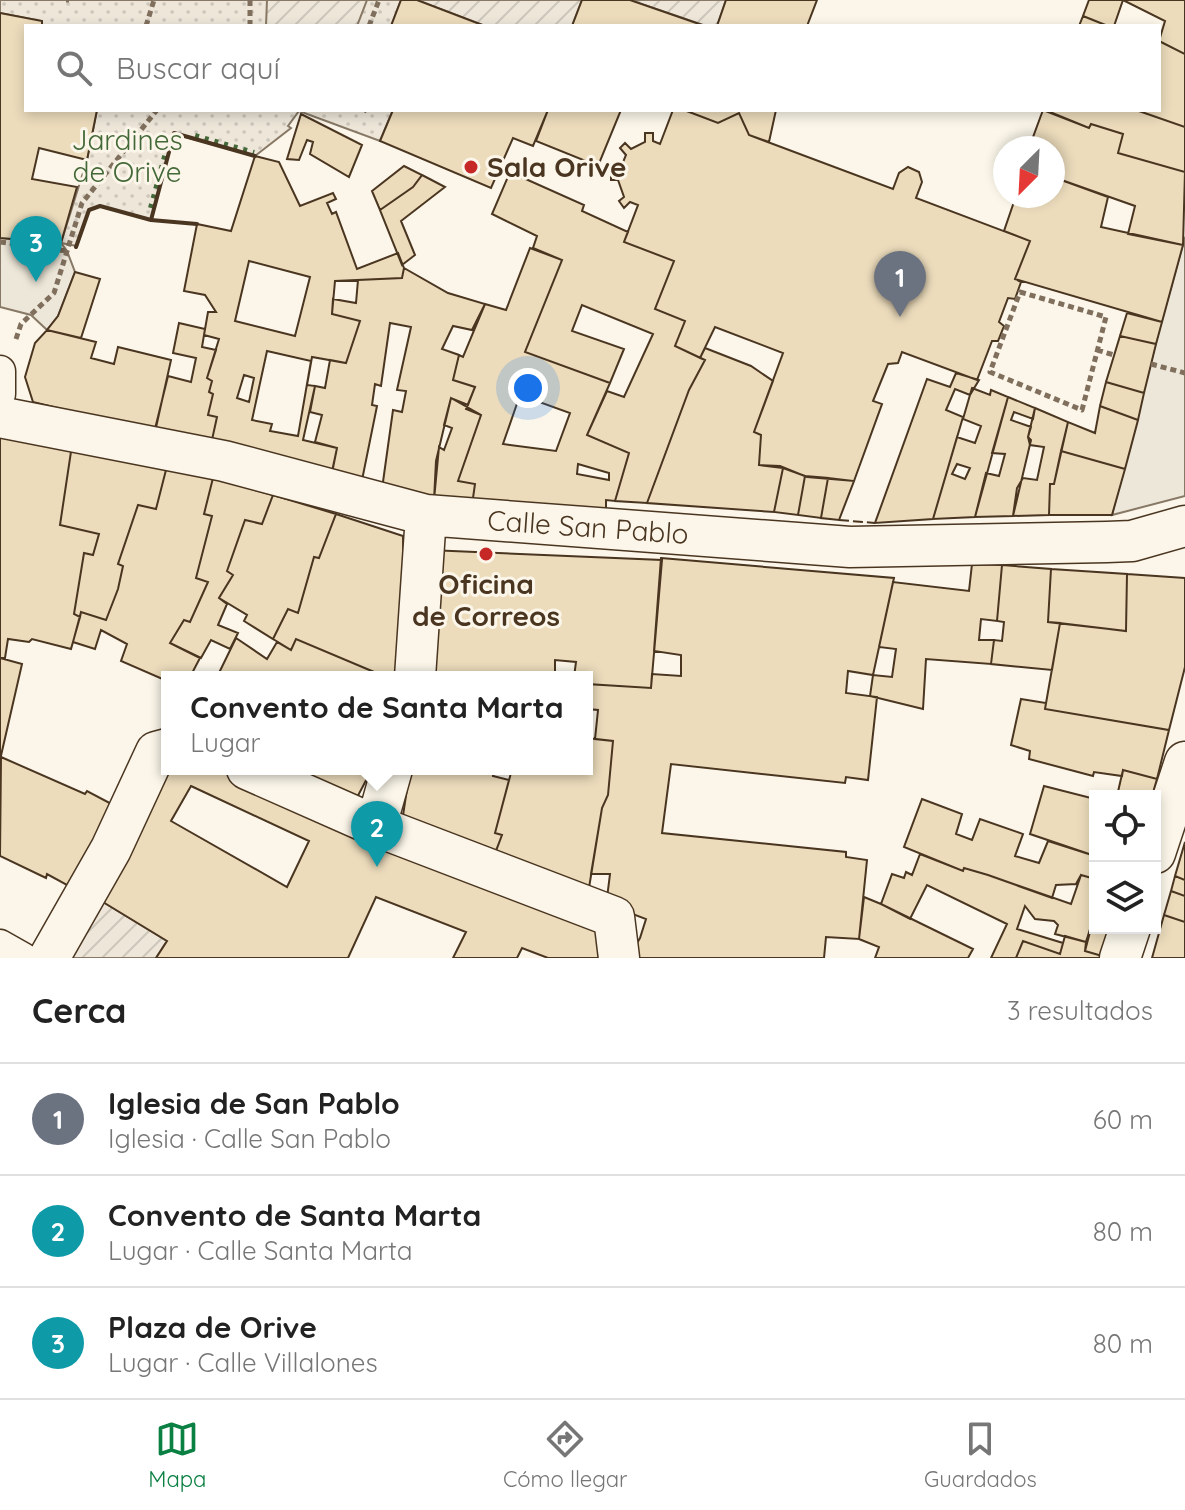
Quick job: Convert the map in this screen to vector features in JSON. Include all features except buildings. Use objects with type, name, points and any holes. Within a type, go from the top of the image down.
[{"type":"street","name":"Calle San Pablo","points":[[0,392],[224,461],[426,515],[850,547],[1132,541],[1185,526]]},
{"type":"street","points":[[415,671],[426,515]]},
{"type":"street","points":[[49,958],[111,849],[156,752],[161,751]]},
{"type":"street","points":[[1161,835],[1185,762]]},
{"type":"street","points":[[261,775],[376,826],[614,917],[619,958]]},
{"type":"street","points":[[376,826],[390,775]]},
{"type":"street","points":[[1120,958],[1128,934]]},
{"type":"street","points":[[0,945],[23,958]]},
{"type":"path","points":[[147,24],[154,0]]},
{"type":"path","points":[[250,0],[250,24]]},
{"type":"path","points":[[370,24],[379,0]]},
{"type":"path","points":[[0,392],[21,324],[54,293],[82,203],[155,112]]},
{"type":"path","points":[[0,242],[67,251]]},
{"type":"path","points":[[1020,292],[1106,317],[1097,350],[1082,410],[990,372],[1020,292]]},
{"type":"path","points":[[1097,350],[1114,355]]},
{"type":"path","points":[[1151,364],[1185,373]]},
{"type":"green space","points":[[0,0],[401,0],[392,24],[42,24],[42,21],[0,13]]},
{"type":"green space","points":[[267,0],[367,0],[358,24],[266,24]]},
{"type":"green space","points":[[417,0],[582,0],[573,24],[480,24]]},
{"type":"green space","points":[[630,0],[726,0],[718,24],[700,24]]},
{"type":"green space","name":"Jardines de Orive","points":[[97,112],[298,112],[288,126],[291,128],[255,156],[174,134],[151,220],[100,206],[89,210],[77,246],[61,243],[87,160]]},
{"type":"green space","name":"Jardines de Orive","points":[[302,112],[392,112],[380,141]]},
{"type":"green space","points":[[98,899],[167,941],[156,958],[61,958]]},
{"type":"shaded area","points":[[1185,237],[1185,496],[1112,515],[1160,327]]},
{"type":"shaded area","points":[[0,238],[61,243],[67,251],[75,272],[58,316],[47,330],[31,315],[0,307]]},
{"type":"hedge","points":[[151,208],[172,131]]},
{"type":"hedge","points":[[195,136],[254,153]]},
{"type":"fence","points":[[839,520],[875,523]]},
{"type":"wall","points":[[151,220],[174,133],[255,156]]},
{"type":"wall","points":[[76,247],[89,210],[100,206],[151,220],[197,224]]},
{"type":"place","name":"Sala Orive","points":[[471,167]]},
{"type":"place","name":"Plaza de Orive","points":[[36,282]]},
{"type":"place","name":"Iglesia de San Pablo","points":[[900,317]]},
{"type":"place","name":"Oficina de Correos","points":[[486,554]]},
{"type":"place","name":"Convento de Santa Marta","points":[[377,867]]}]
